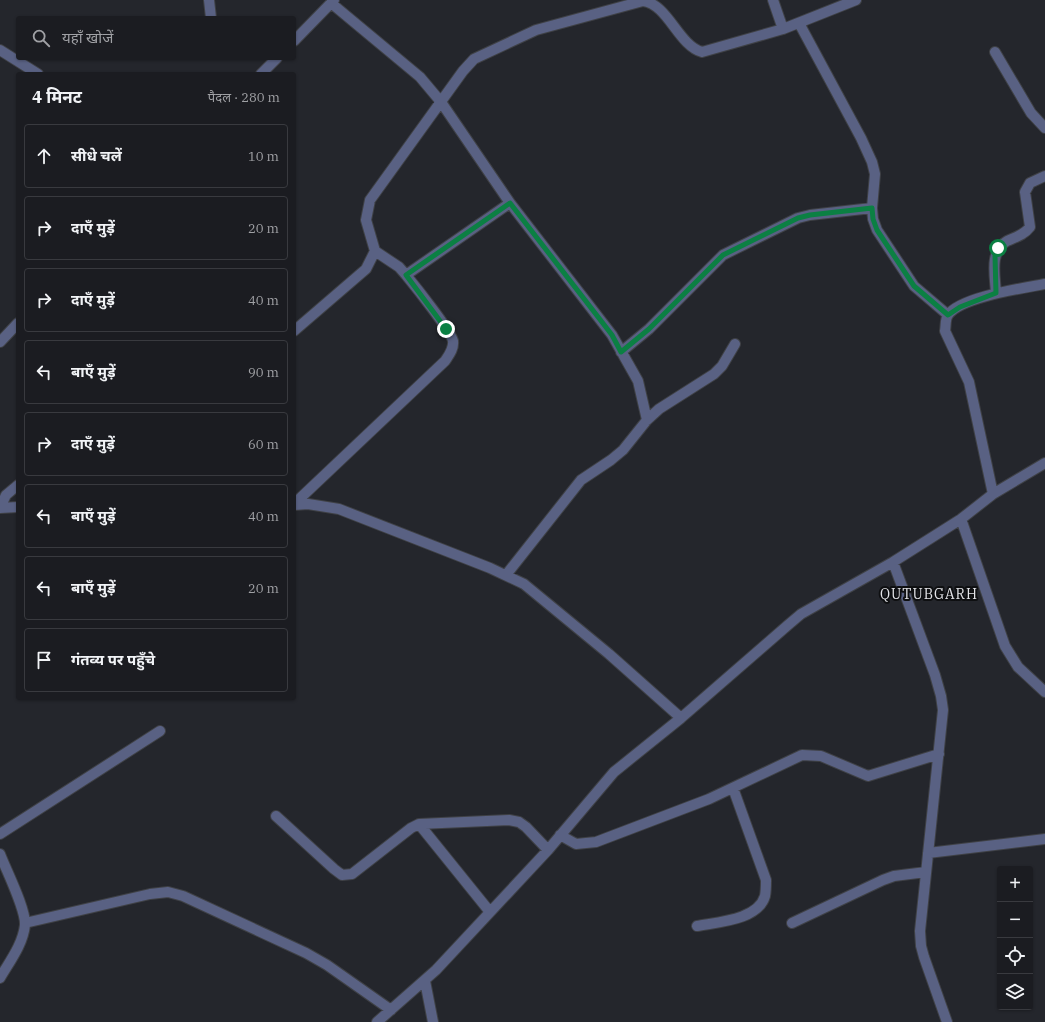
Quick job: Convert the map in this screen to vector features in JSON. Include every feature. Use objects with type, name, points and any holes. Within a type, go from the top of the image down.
[{"type":"street","points":[[210,0],[211,16]]},
{"type":"street","points":[[773,0],[783,29]]},
{"type":"street","points":[[296,503],[445,361],[452,351],[453,340],[400,267],[376,252],[366,220],[370,200],[463,71],[474,59],[536,30],[644,1],[655,5],[691,46],[702,52],[783,29],[856,0]]},
{"type":"street","points":[[296,39],[333,1],[420,77],[441,102],[510,203],[612,335],[638,381],[647,420]]},
{"type":"street","points":[[799,23],[861,138],[872,162],[875,174],[872,208],[873,219],[877,230],[914,286],[948,315]]},
{"type":"street","points":[[0,50],[35,72]]},
{"type":"street","points":[[995,52],[1027,108],[1045,128]]},
{"type":"street","points":[[262,72],[271,60]]},
{"type":"street","points":[[996,293],[995,256],[998,248],[1005,242],[1025,233],[1030,227],[1025,192],[1030,183],[1045,176]]},
{"type":"street","points":[[406,275],[510,203]]},
{"type":"street","points":[[621,352],[649,329],[723,255],[798,218],[810,215],[872,208]]},
{"type":"street","points":[[296,329],[366,269],[376,252]]},
{"type":"street","points":[[994,494],[969,382],[945,331],[948,315],[960,307],[996,293],[1045,284]]},
{"type":"street","points":[[0,342],[16,325]]},
{"type":"street","points":[[506,575],[580,480],[611,460],[623,450],[647,420],[659,409],[714,374],[722,366],[735,344]]},
{"type":"street","points":[[377,1022],[425,981],[548,850],[614,772],[681,718],[801,614],[893,562],[961,519],[994,494],[1045,463]]},
{"type":"street","points":[[16,487],[6,496],[0,508],[16,507]]},
{"type":"street","points":[[296,505],[308,504],[339,509],[506,575],[524,584],[609,654],[681,718]]},
{"type":"street","points":[[961,519],[1005,646],[1018,667],[1045,692]]},
{"type":"street","points":[[893,562],[935,675],[943,710],[940,754],[920,931],[921,946],[947,1022]]},
{"type":"street","points":[[0,834],[160,731]]},
{"type":"street","points":[[560,835],[576,844],[596,842],[709,799],[802,755],[821,756],[868,776],[940,754]]},
{"type":"street","points":[[697,926],[750,914],[760,906],[765,896],[766,880],[733,788]]},
{"type":"street","points":[[276,816],[334,870],[342,875],[352,874],[410,828],[419,824],[509,820],[519,822],[548,850]]},
{"type":"street","points":[[419,824],[490,912]]},
{"type":"street","points":[[928,853],[1045,838]]},
{"type":"street","points":[[0,854],[20,904],[25,923],[20,942],[0,978]]},
{"type":"street","points":[[792,923],[883,880],[894,876],[926,872]]},
{"type":"street","points":[[25,923],[150,894],[168,892],[183,896],[306,953],[391,1010]]},
{"type":"street","points":[[425,981],[433,1022]]},
{"type":"district","name":"QUTUBGARH","points":[[929,594]]},
{"type":"route","points":[[446,329],[406,275],[510,203],[612,335],[621,352],[649,329],[723,255],[798,218],[810,215],[872,208],[873,219],[877,230],[914,286],[948,315],[960,307],[996,293],[995,256],[998,248]]}]
